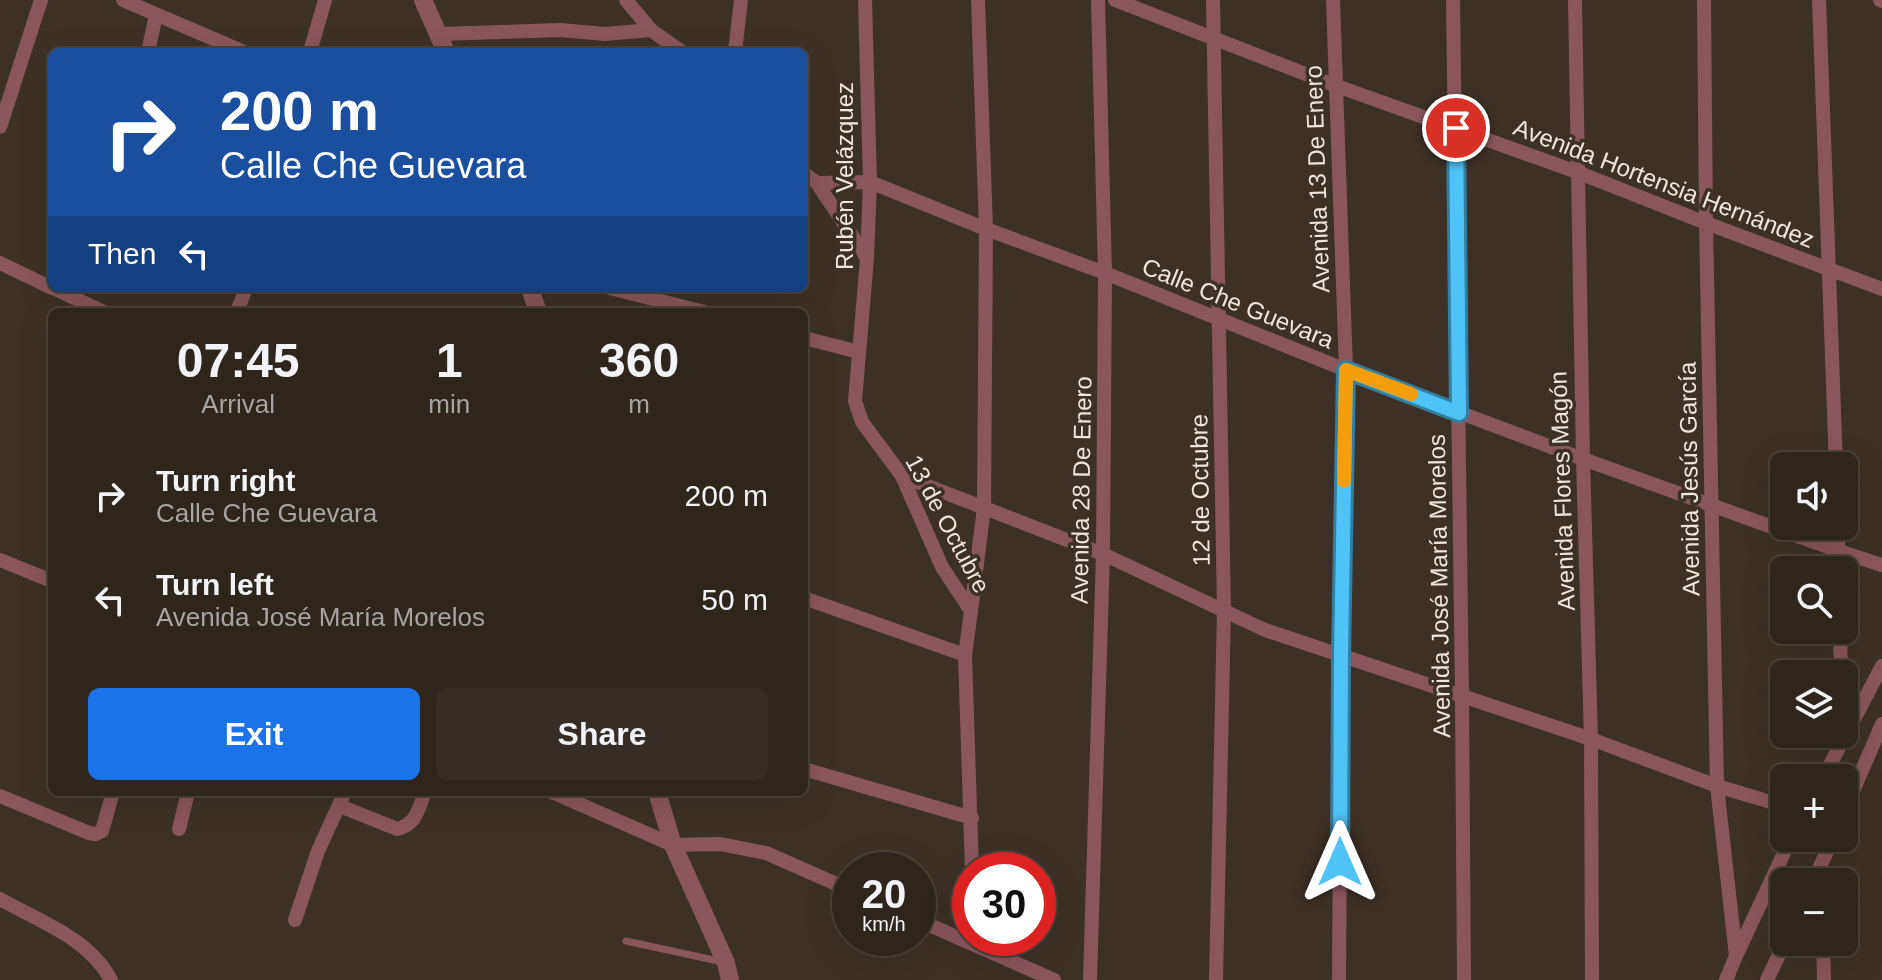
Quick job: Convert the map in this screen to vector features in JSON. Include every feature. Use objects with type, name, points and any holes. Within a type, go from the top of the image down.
[{"type":"street","points":[[0,127],[41,0]]},
{"type":"street","points":[[123,0],[144,4],[156,15],[234,48]]},
{"type":"street","points":[[311,48],[325,0]]},
{"type":"street","points":[[423,0],[444,48]]},
{"type":"street","points":[[626,0],[651,30],[676,48]]},
{"type":"street","points":[[735,48],[741,0]]},
{"type":"street","name":"Rubén Velázquez","points":[[859,352],[870,182],[865,0]]},
{"type":"street","name":"13 de Octubre","points":[[972,852],[965,655],[984,508],[986,229],[978,0]]},
{"type":"street","name":"Avenida 28 De Enero","points":[[1090,980],[1103,554],[1105,273],[1098,0]]},
{"type":"street","name":"Avenida Hortensia Hernández","points":[[1115,0],[1882,289]]},
{"type":"street","name":"12 de Octubre","points":[[1213,0],[1224,610],[1216,980]]},
{"type":"street","name":"Avenida 13 De Enero","points":[[1333,0],[1346,370],[1339,980]]},
{"type":"street","name":"Avenida José María Morelos","points":[[1453,0],[1464,980]]},
{"type":"street","name":"Avenida Flores Magón","points":[[1575,0],[1591,739],[1592,980]]},
{"type":"street","name":"Avenida Jesús García","points":[[1704,0],[1717,786],[1736,956]]},
{"type":"street","points":[[1819,0],[1836,452]]},
{"type":"street","points":[[149,48],[156,15]]},
{"type":"street","points":[[439,34],[560,30],[605,34],[651,30]]},
{"type":"street","points":[[808,176],[817,183],[867,258]]},
{"type":"street","name":"Calle Che Guevara","points":[[817,183],[870,182],[1459,413],[1882,565]]},
{"type":"street","points":[[0,263],[48,286]]},
{"type":"street","points":[[63,292],[95,304]]},
{"type":"street","points":[[626,292],[688,308]]},
{"type":"street","points":[[808,339],[859,352]]},
{"type":"street","name":"13 de Octubre","points":[[859,352],[855,401],[862,422],[902,476],[942,567],[971,611]]},
{"type":"street","points":[[902,476],[1103,554],[1265,630],[1770,802]]},
{"type":"street","points":[[1839,540],[1839,556]]},
{"type":"street","points":[[0,560],[48,576]]},
{"type":"street","points":[[808,599],[965,655]]},
{"type":"street","points":[[1858,710],[1882,666]]},
{"type":"street","points":[[1858,780],[1882,724]]},
{"type":"street","points":[[808,770],[972,818]]},
{"type":"street","points":[[0,796],[96,834],[102,831],[112,796]]},
{"type":"street","points":[[179,829],[187,796]]},
{"type":"street","points":[[295,920],[318,851],[342,799],[397,829],[414,821],[423,796]]},
{"type":"street","points":[[561,796],[673,845],[720,844],[766,853],[832,882]]},
{"type":"street","points":[[658,796],[673,845],[728,971]]},
{"type":"street","points":[[1726,980],[1784,852]]},
{"type":"street","points":[[0,899],[86,947],[111,980]]},
{"type":"street","points":[[1004,956],[1054,980]]},
{"type":"street","points":[[1767,980],[1778,956]]},
{"type":"street","points":[[1823,956],[1824,980]]},
{"type":"lane","points":[[626,941],[728,971]]},
{"type":"slow traffic","points":[[1344,481],[1346,370],[1411,394]]},
{"type":"route","points":[[1340,862],[1346,370],[1459,413],[1456,128]]}]
